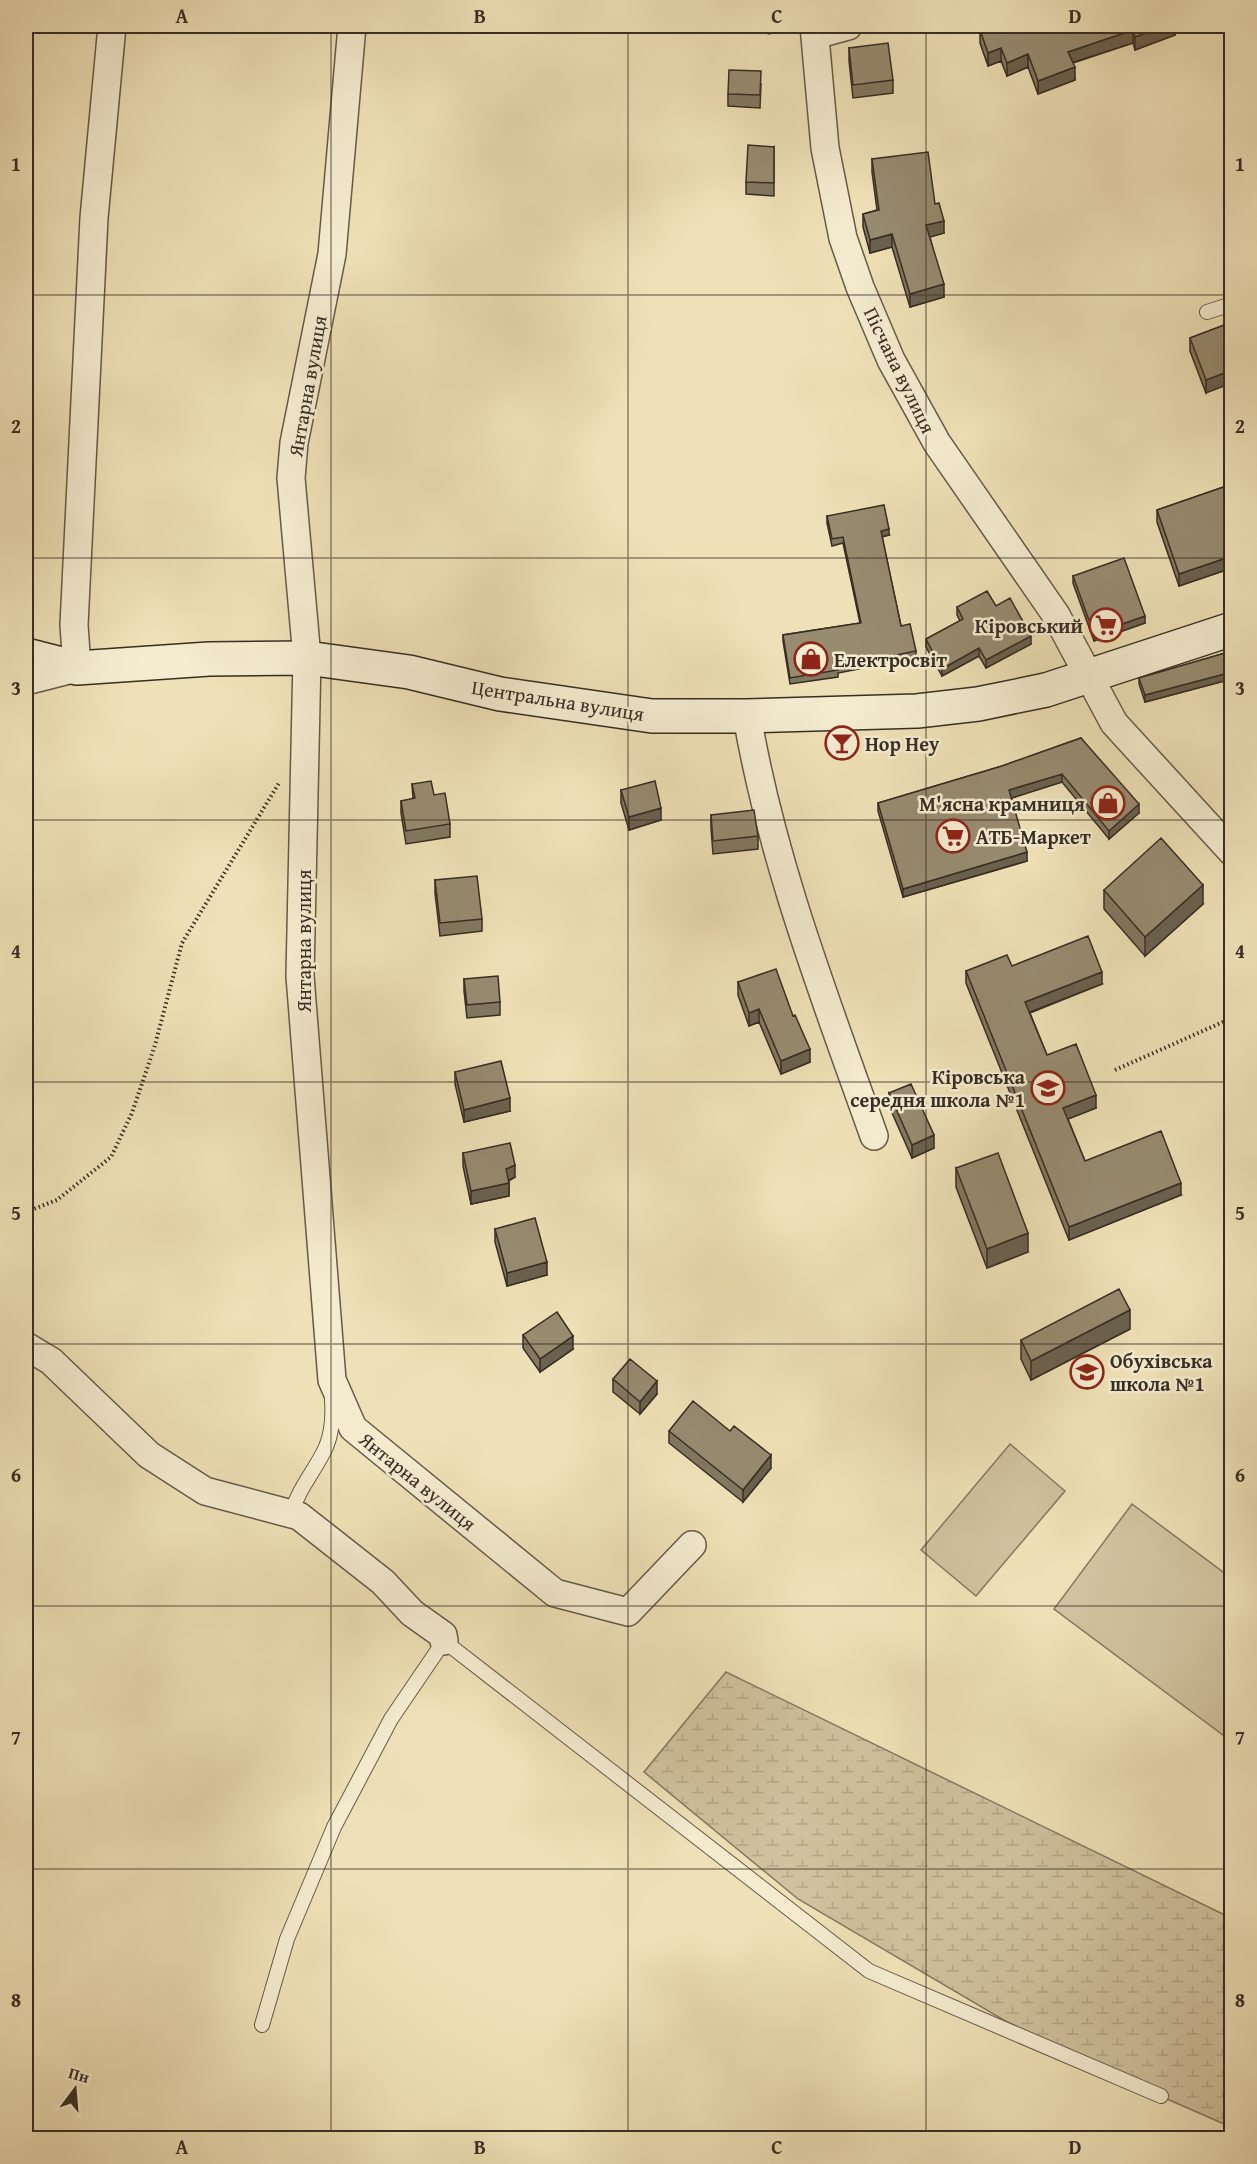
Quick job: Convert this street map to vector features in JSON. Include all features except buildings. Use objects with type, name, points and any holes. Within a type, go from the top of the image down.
[{"type":"street","points":[[26,681],[77,668],[74,625],[94,218],[112,26]]},
{"type":"street","name":"Янтарна вулиця","points":[[352,26],[332,254],[293,455],[291,478],[307,658],[300,976],[332,1380],[353,1428],[555,1593],[628,1612],[692,1545]]},
{"type":"street","points":[[815,30],[848,26]]},
{"type":"street","name":"Пісчана вулиця","points":[[815,30],[825,148],[843,238],[860,287],[891,360],[937,443],[1056,615],[1090,674]]},
{"type":"street","name":"Центральна вулиця","points":[[26,655],[77,668],[209,659],[307,658],[409,672],[500,694],[652,716],[747,716],[917,711],[978,704],[1046,690],[1232,629]]},
{"type":"street","points":[[1090,674],[1114,723],[1232,852]]},
{"type":"street","points":[[747,716],[759,784],[791,902],[874,1136]]},
{"type":"street","points":[[26,1346],[51,1361],[100,1411],[150,1455],[205,1491],[299,1516],[383,1582],[412,1613],[443,1635],[444,1641]]},
{"type":"lane","points":[[1207,312],[1232,304]]},
{"type":"lane","points":[[291,1514],[296,1496],[326,1446],[333,1416],[332,1380]]},
{"type":"lane","points":[[262,2025],[286,1939],[334,1827],[391,1719],[444,1641],[869,1971],[1161,2096]]},
{"type":"path","points":[[26,1212],[57,1200],[111,1157],[132,1113],[155,1046],[182,943],[280,781]]},
{"type":"path","points":[[1115,1071],[1232,1018]]},
{"type":"green space","points":[[1010,1444],[1065,1491],[976,1596],[921,1550]]},
{"type":"green space","points":[[1132,1504],[1231,1578],[1231,1741],[1054,1609]]},
{"type":"green space","points":[[726,1672],[1231,1918],[1231,2127],[1053,2049],[798,1899],[644,1772]]},
{"type":"place","name":"Кіровський","points":[[1106,625]]},
{"type":"place","name":"Електросвіт","points":[[811,659]]},
{"type":"place","name":"Hop Hey","points":[[842,743]]},
{"type":"place","name":"М'ясна крамниця","points":[[1108,803]]},
{"type":"place","name":"АТБ-Маркет","points":[[953,836]]},
{"type":"place","name":"Кіровська середня школа №1","points":[[1048,1088]]},
{"type":"place","name":"Обухівська школа №1","points":[[1087,1372]]}]
